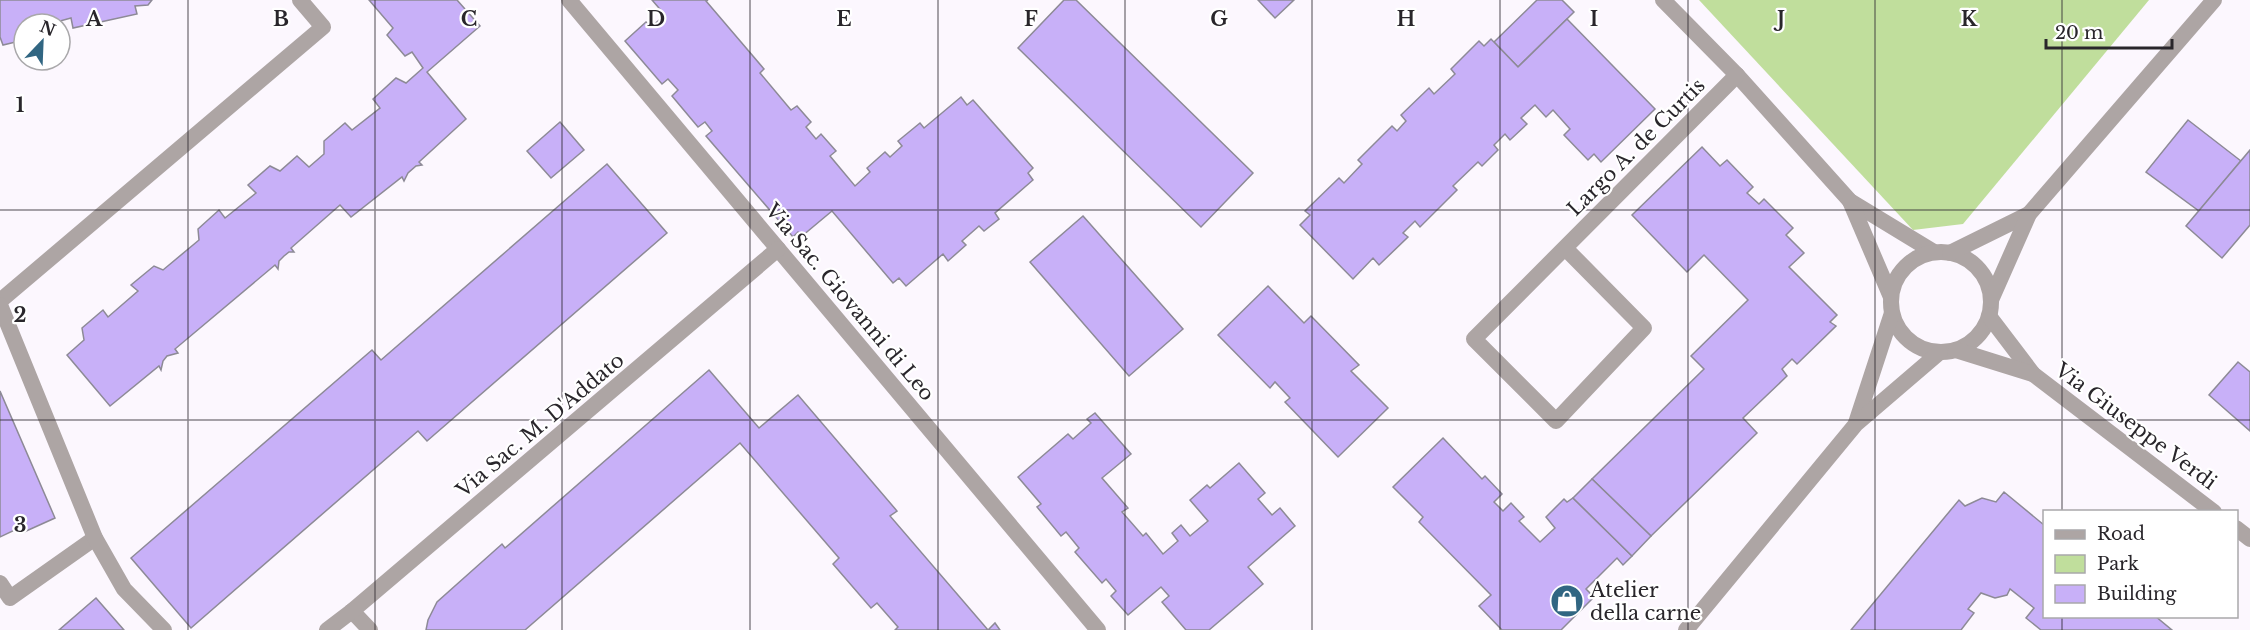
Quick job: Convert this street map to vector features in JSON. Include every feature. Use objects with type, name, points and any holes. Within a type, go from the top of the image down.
[{"type":"street","points":[[0,301],[323,27],[300,0]]},
{"type":"street","name":"Via Sac. Giovanni di Leo","points":[[569,0],[1098,630]]},
{"type":"street","points":[[1663,0],[1737,75],[1850,201],[1942,253],[1966,259],[1979,269],[1988,283],[1990,308]]},
{"type":"street","points":[[1686,630],[1856,424],[1948,351],[1971,343],[1982,331],[2029,214],[2214,0]]},
{"type":"street","name":"Largo A. de Curtis","points":[[1565,248],[1644,328],[1556,421],[1474,339],[1737,75]]},
{"type":"street","points":[[1850,201],[1898,328],[1909,341],[1923,349],[1948,351]]},
{"type":"street","points":[[1856,424],[1891,305],[1896,280],[1905,267],[1918,257],[1942,253],[2029,214]]},
{"type":"street","name":"Via Sac. M. D'Addato","points":[[327,630],[778,249]]},
{"type":"street","points":[[0,306],[95,537],[124,589],[164,630]]},
{"type":"street","name":"Via Giuseppe Verdi","points":[[1990,308],[2033,374],[2211,510]]},
{"type":"street","name":"Via Giuseppe Verdi","points":[[1948,351],[2033,374]]},
{"type":"street","points":[[2238,530],[2250,539]]},
{"type":"street","points":[[0,583],[10,598],[95,537]]},
{"type":"street","points":[[352,611],[370,630]]},
{"type":"green space","points":[[1699,0],[2149,0],[1963,224],[1913,230]]},
{"type":"building","points":[[0,0],[152,0],[148,5],[135,6],[137,14],[73,28],[72,12],[12,12],[12,43],[3,45],[0,37]]},
{"type":"building","points":[[369,0],[457,0],[480,26],[427,72],[466,119],[419,162],[422,165],[416,166],[408,173],[404,181],[402,177],[351,217],[340,205],[291,248],[294,252],[289,252],[279,261],[278,269],[275,265],[175,349],[178,353],[167,356],[161,370],[159,366],[110,406],[67,355],[84,340],[82,328],[103,310],[108,317],[138,291],[131,285],[154,266],[163,270],[199,240],[198,229],[219,210],[225,218],[256,193],[248,185],[270,166],[280,171],[297,156],[309,167],[324,154],[324,141],[345,123],[352,130],[380,108],[373,99],[396,78],[406,83],[423,68],[412,52],[405,56],[387,35],[393,28]]},
{"type":"building","points":[[652,0],[708,0],[706,1],[764,69],[760,73],[791,110],[797,106],[811,122],[806,127],[816,139],[821,134],[836,151],[830,156],[855,186],[870,172],[867,168],[885,152],[890,157],[902,146],[898,141],[920,123],[924,128],[961,97],[967,105],[973,100],[1033,168],[1028,173],[1033,180],[995,213],[999,219],[984,231],[979,226],[962,241],[966,245],[948,261],[943,254],[906,286],[899,278],[893,283],[832,211],[802,236],[798,232],[793,237],[706,136],[712,131],[705,122],[698,127],[672,96],[678,90],[668,79],[662,84],[625,41],[646,22],[651,27],[665,15]]},
{"type":"building","points":[[1064,0],[1076,0],[1253,173],[1201,227],[1018,48]]},
{"type":"building","points":[[1258,0],[1294,0],[1275,18]]},
{"type":"building","points":[[1537,0],[1562,0],[1574,12],[1518,67],[1494,42]]},
{"type":"building","points":[[1567,19],[1655,109],[1601,162],[1594,154],[1588,160],[1564,135],[1570,129],[1553,110],[1546,117],[1535,105],[1521,118],[1527,124],[1510,140],[1505,134],[1494,145],[1498,150],[1482,166],[1478,162],[1453,186],[1457,190],[1420,227],[1415,221],[1403,233],[1408,237],[1379,265],[1373,258],[1353,279],[1300,225],[1310,215],[1305,211],[1339,178],[1344,183],[1362,164],[1358,160],[1392,126],[1397,131],[1406,121],[1401,115],[1429,88],[1434,94],[1455,74],[1451,69],[1479,41],[1484,46],[1491,39],[1518,67]]},
{"type":"building","points":[[2188,120],[2241,161],[2199,211],[2146,172]]},
{"type":"building","points":[[560,122],[584,150],[551,178],[527,151]]},
{"type":"building","points":[[1702,147],[1720,166],[1727,160],[1753,187],[1747,193],[1759,204],[1764,199],[1793,228],[1786,235],[1804,253],[1789,267],[1837,315],[1830,322],[1836,326],[1797,364],[1792,359],[1782,369],[1787,376],[1743,418],[1757,433],[1651,536],[1592,479],[1704,369],[1691,356],[1748,300],[1704,255],[1687,272],[1632,215]]},
{"type":"building","points":[[2250,150],[2250,225],[2222,258],[2186,226]]},
{"type":"building","points":[[607,164],[667,233],[427,441],[418,431],[191,628],[131,558],[372,350],[381,360]]},
{"type":"building","points":[[1083,216],[1183,329],[1129,376],[1030,262]]},
{"type":"building","points":[[1268,286],[1304,323],[1311,316],[1359,365],[1351,371],[1388,408],[1338,457],[1285,402],[1290,398],[1275,382],[1270,388],[1218,335]]},
{"type":"building","points":[[2238,362],[2250,372],[2250,431],[2209,395]]},
{"type":"building","points":[[709,370],[759,428],[798,395],[897,511],[890,516],[988,630],[895,630],[898,627],[877,603],[871,608],[833,564],[839,558],[740,443],[525,630],[426,630],[437,602],[502,544],[505,548]]},
{"type":"building","points":[[0,391],[55,518],[24,532],[21,527],[0,537]]},
{"type":"building","points":[[1095,413],[1131,454],[1102,478],[1128,508],[1122,512],[1143,536],[1146,533],[1163,554],[1178,541],[1172,533],[1181,525],[1190,536],[1208,521],[1190,500],[1207,485],[1210,488],[1239,463],[1265,493],[1258,499],[1272,515],[1280,508],[1295,526],[1248,567],[1263,584],[1209,630],[1186,630],[1162,602],[1169,596],[1161,587],[1128,615],[1111,596],[1116,591],[1106,579],[1102,583],[1075,552],[1079,548],[1066,532],[1061,536],[1037,507],[1041,504],[1018,477],[1068,434],[1073,439],[1091,423],[1087,419]]},
{"type":"building","points":[[1443,438],[1482,479],[1485,476],[1502,494],[1494,502],[1503,511],[1511,503],[1524,517],[1519,521],[1540,542],[1555,528],[1546,517],[1564,499],[1567,502],[1573,498],[1632,556],[1623,565],[1617,558],[1586,589],[1594,597],[1561,630],[1502,630],[1479,606],[1491,595],[1419,522],[1423,517],[1393,487]]},
{"type":"building","points":[[1592,479],[1651,536],[1632,556],[1573,498]]},
{"type":"building","points":[[2004,492],[2043,524],[2043,618],[2157,618],[2172,630],[2041,630],[2026,618],[2034,608],[2010,589],[2007,595],[1995,598],[1981,593],[1968,609],[1974,613],[1961,630],[1851,630],[1959,500],[1965,506],[1982,498],[1996,502]]},
{"type":"building","points":[[96,598],[124,630],[59,630]]},
{"type":"building","points":[[995,623],[1000,630],[988,630]]},
{"type":"place","name":"Atelier della carne","points":[[1567,601]]}]
